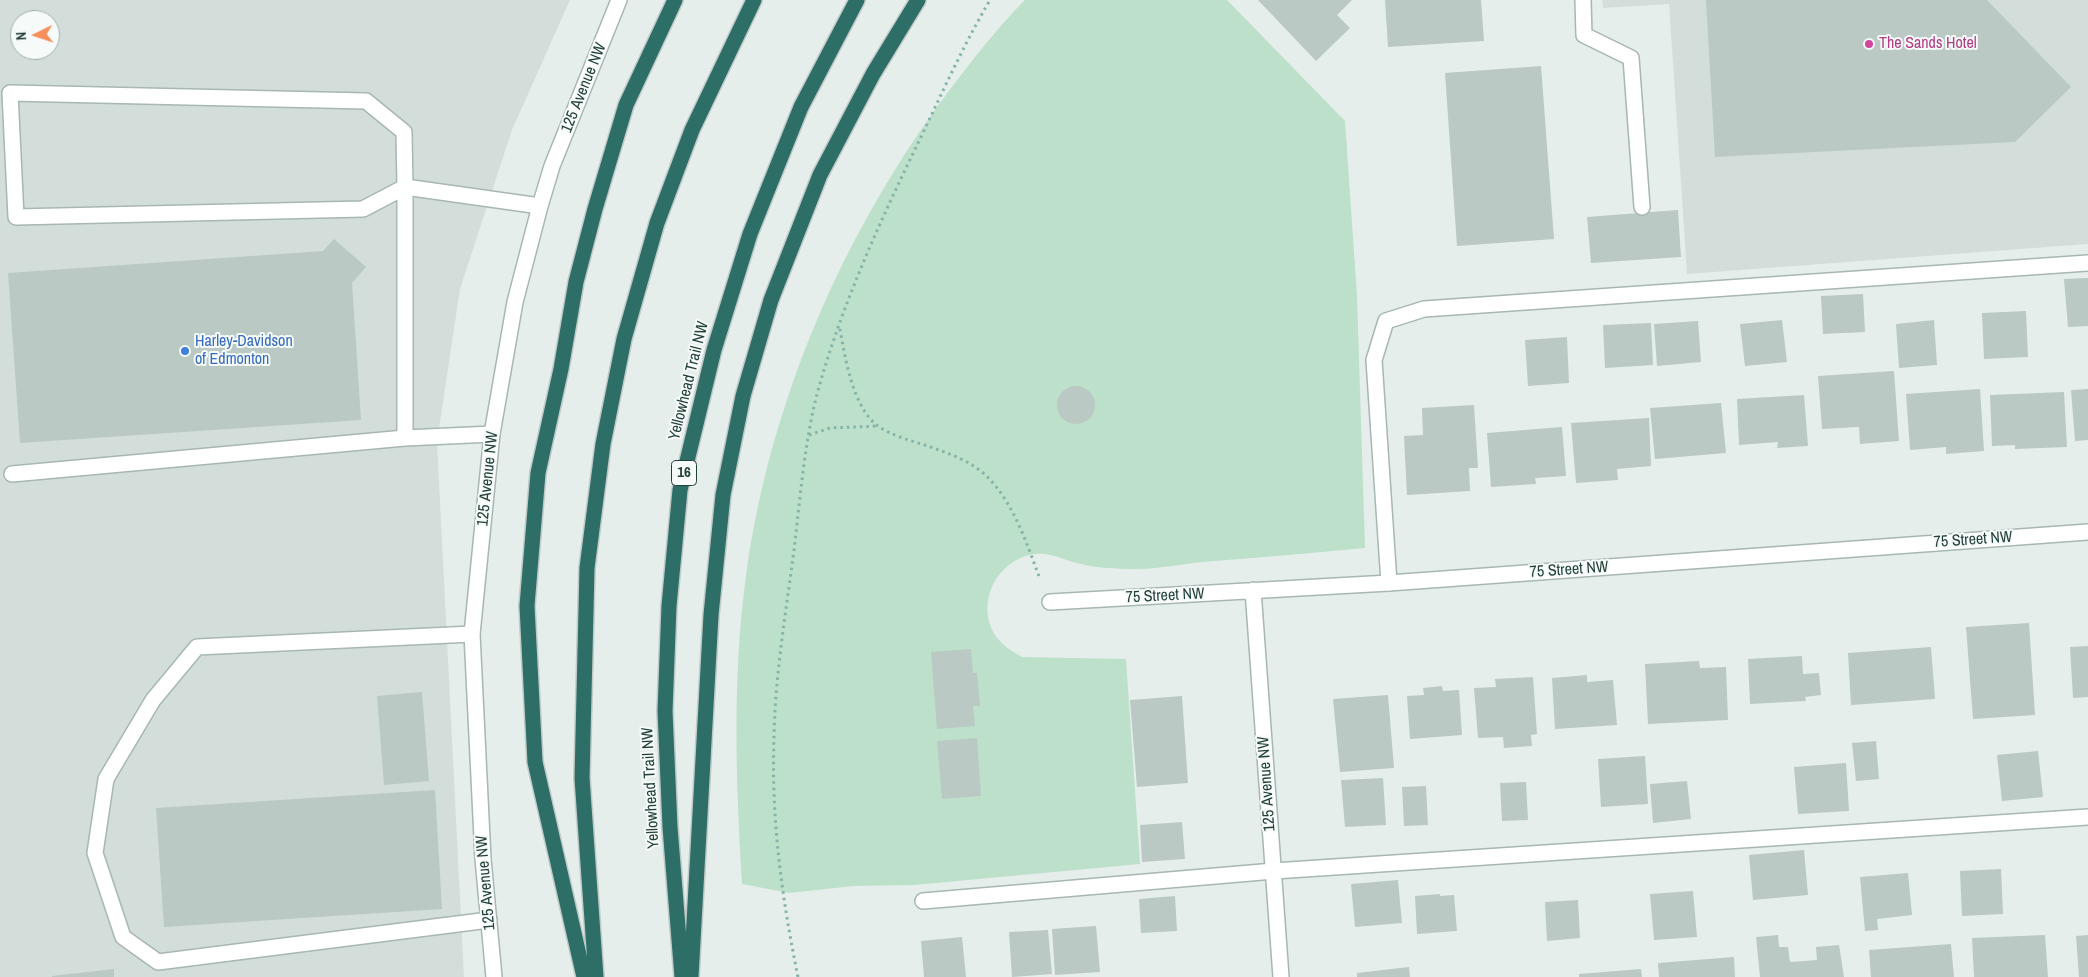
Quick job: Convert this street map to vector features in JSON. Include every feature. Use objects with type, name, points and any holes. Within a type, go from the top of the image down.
[{"type":"highway","points":[[584,977],[535,762],[527,606],[538,473],[561,369],[576,282],[595,209],[626,105],[675,0]]},
{"type":"highway","points":[[596,977],[582,778],[587,568],[603,444],[624,339],[657,223],[692,130],[754,0]]},
{"type":"highway","name":"Yellowhead Trail NW","points":[[682,977],[670,827],[665,711],[669,606],[680,490],[714,350],[750,234],[801,107],[857,0]]},
{"type":"highway","points":[[691,977],[711,615],[723,495],[743,396],[770,300],[820,175],[874,74],[918,0]]},
{"type":"street","name":"125 Avenue NW","points":[[494,977],[483,859],[472,634],[492,434],[514,302],[540,206],[552,166],[619,0]]},
{"type":"street","points":[[1583,0],[1584,35],[1631,58],[1642,207]]},
{"type":"street","points":[[405,438],[405,187],[404,132],[366,102],[10,93],[16,217],[363,209],[405,187],[540,206]]},
{"type":"street","points":[[1389,584],[1374,360],[1386,321],[1424,308],[2088,263]]},
{"type":"street","points":[[12,474],[405,438],[492,434]]},
{"type":"street","name":"75 Street NW","points":[[1050,602],[1389,584],[2088,532]]},
{"type":"street","name":"125 Avenue NW","points":[[1253,590],[1281,977]]},
{"type":"street","points":[[472,634],[197,647],[153,700],[106,779],[95,853],[123,937],[158,962],[489,920]]},
{"type":"street","points":[[923,901],[1274,871],[2088,817]]},
{"type":"path","points":[[798,977],[780,877],[774,795],[774,739],[784,628],[816,399],[858,276],[889,203],[973,28],[990,0]]},
{"type":"path","points":[[840,327],[846,362],[856,394],[866,414],[878,426],[901,437],[964,460],[1000,490],[1019,525],[1050,602]]},
{"type":"path","points":[[810,435],[830,428],[878,426]]},
{"type":"shaded area","points":[[0,0],[570,0],[512,130],[460,289],[437,442],[464,977],[0,977]]},
{"type":"shaded area","points":[[1602,0],[2088,0],[2088,244],[1687,274],[1669,4],[1603,8]]},
{"type":"green space","points":[[1025,0],[1227,0],[1345,121],[1357,296],[1365,548],[1135,569],[1092,566],[1049,555],[1036,554],[1017,560],[997,577],[988,601],[988,614],[991,627],[998,639],[1012,651],[1022,657],[1126,659],[1140,864],[914,885],[854,886],[789,893],[742,884],[736,730],[742,615],[746,576],[757,510],[773,445],[793,382],[817,319],[845,258],[877,199],[912,143],[951,88],[977,54]]},
{"type":"building","points":[[1258,0],[1352,0],[1337,15],[1350,28],[1316,61]]},
{"type":"building","points":[[1385,0],[1481,0],[1484,41],[1388,47]]},
{"type":"building","name":"The Sands Hotel","points":[[1706,0],[1987,0],[2071,87],[2015,142],[1715,157]]},
{"type":"building","points":[[1541,66],[1554,239],[1457,246],[1445,73]]},
{"type":"building","points":[[1678,210],[1681,257],[1591,263],[1587,217]]},
{"type":"building","name":"Harley-Davidson of Edmonton","points":[[334,239],[366,267],[352,283],[361,420],[20,443],[8,273],[323,251]]},
{"type":"building","points":[[2088,278],[2088,326],[2068,327],[2064,279]]},
{"type":"building","points":[[1863,294],[1865,332],[1823,334],[1821,296]]},
{"type":"building","points":[[2026,311],[2028,357],[1984,359],[1982,313]]},
{"type":"building","points":[[1782,320],[1787,362],[1745,366],[1740,324]]},
{"type":"building","points":[[1934,320],[1937,365],[1899,368],[1896,324]]},
{"type":"building","points":[[1698,321],[1701,362],[1657,366],[1654,324]]},
{"type":"building","points":[[1651,323],[1653,365],[1605,368],[1603,325]]},
{"type":"building","points":[[1567,337],[1569,383],[1528,386],[1525,340]]},
{"type":"building","points":[[1894,371],[1899,441],[1860,444],[1859,427],[1822,429],[1818,376]]},
{"type":"building","points":[[1076,386],[1090,391],[1095,405],[1090,419],[1076,424],[1062,419],[1057,405],[1062,391]]},
{"type":"building","points":[[1980,389],[1984,451],[1946,454],[1946,447],[1910,450],[1906,394]]},
{"type":"building","points":[[2088,389],[2088,440],[2075,441],[2071,390]]},
{"type":"building","points":[[2064,392],[2067,447],[2015,449],[2015,445],[1992,446],[1990,395]]},
{"type":"building","points":[[1804,395],[1808,446],[1777,448],[1778,442],[1739,445],[1737,399]]},
{"type":"building","points":[[1721,403],[1726,453],[1655,459],[1650,408]]},
{"type":"building","points":[[1474,405],[1478,468],[1469,468],[1470,491],[1407,495],[1404,436],[1423,435],[1422,408]]},
{"type":"building","points":[[1649,418],[1651,466],[1617,469],[1618,480],[1576,483],[1571,423]]},
{"type":"building","points":[[1562,427],[1566,476],[1535,478],[1536,484],[1491,487],[1487,433]]},
{"type":"building","points":[[2029,623],[2035,715],[1973,719],[1966,627]]},
{"type":"building","points":[[2088,646],[2088,697],[2073,698],[2070,647]]},
{"type":"building","points":[[1931,647],[1935,699],[1851,705],[1848,653]]},
{"type":"building","points":[[971,649],[973,673],[977,673],[980,706],[973,706],[975,726],[937,729],[931,652]]},
{"type":"building","points":[[1802,656],[1803,674],[1819,673],[1821,695],[1805,697],[1806,701],[1750,704],[1748,659]]},
{"type":"building","points":[[1699,661],[1700,668],[1726,667],[1728,720],[1648,724],[1645,664]]},
{"type":"building","points":[[1587,675],[1587,682],[1613,680],[1617,725],[1555,729],[1552,678]]},
{"type":"building","points":[[1533,677],[1537,734],[1531,735],[1532,746],[1504,748],[1503,737],[1478,738],[1474,688],[1496,687],[1495,679]]},
{"type":"building","points":[[1442,686],[1443,691],[1459,690],[1462,735],[1410,739],[1407,696],[1424,695],[1423,688]]},
{"type":"building","points":[[422,692],[429,781],[384,785],[377,696]]},
{"type":"building","points":[[1388,695],[1394,768],[1340,772],[1333,699]]},
{"type":"building","points":[[1182,696],[1188,783],[1137,787],[1130,700]]},
{"type":"building","points":[[977,738],[981,796],[942,799],[937,741]]},
{"type":"building","points":[[1876,741],[1879,779],[1856,781],[1852,743]]},
{"type":"building","points":[[2038,751],[2043,797],[2002,801],[1997,755]]},
{"type":"building","points":[[1645,756],[1648,804],[1601,807],[1598,759]]},
{"type":"building","points":[[1846,763],[1849,811],[1798,814],[1794,767]]},
{"type":"building","points":[[1383,778],[1386,825],[1345,827],[1341,780]]},
{"type":"building","points":[[1687,781],[1691,819],[1653,823],[1650,784]]},
{"type":"building","points":[[1526,782],[1528,820],[1502,821],[1500,783]]},
{"type":"building","points":[[1426,786],[1428,825],[1404,826],[1402,787]]},
{"type":"building","points":[[435,790],[442,909],[164,927],[156,808]]},
{"type":"building","points":[[1182,822],[1185,859],[1142,862],[1140,825]]},
{"type":"building","points":[[1804,850],[1808,895],[1753,900],[1749,855]]},
{"type":"building","points":[[2001,869],[2003,914],[1962,916],[1960,871]]},
{"type":"building","points":[[1908,873],[1912,915],[1877,919],[1878,930],[1865,931],[1860,877]]},
{"type":"building","points":[[1398,880],[1402,923],[1355,927],[1351,884]]},
{"type":"building","points":[[1693,891],[1697,937],[1654,940],[1650,894]]},
{"type":"building","points":[[1440,894],[1440,896],[1454,895],[1457,931],[1417,934],[1415,896]]},
{"type":"building","points":[[1175,896],[1177,931],[1141,933],[1139,899]]},
{"type":"building","points":[[1578,900],[1580,938],[1547,941],[1545,902]]},
{"type":"building","points":[[1096,926],[1100,972],[1055,975],[1052,929]]},
{"type":"building","points":[[1048,930],[1052,974],[1012,977],[1009,932]]},
{"type":"building","points":[[1778,935],[1779,947],[1788,947],[1790,962],[1817,960],[1816,947],[1839,945],[1844,977],[1760,977],[1756,937]]},
{"type":"building","points":[[2045,935],[2048,977],[1974,977],[1972,938]]},
{"type":"building","points":[[2088,935],[2088,977],[2079,977],[2076,936]]},
{"type":"building","points":[[962,937],[966,977],[924,977],[921,941]]},
{"type":"building","points":[[1951,944],[1954,977],[1871,977],[1869,950]]},
{"type":"building","points":[[1734,957],[1735,977],[1659,977],[1658,963]]},
{"type":"building","points":[[1409,967],[1410,977],[1357,977],[1357,973]]},
{"type":"building","points":[[114,969],[114,977],[52,977],[52,976]]},
{"type":"building","points":[[1641,969],[1642,977],[1579,977],[1579,974]]},
{"type":"place","name":"The Sands Hotel","points":[[1869,44]]},
{"type":"place","name":"Harley-Davidson of Edmonton","points":[[185,351]]}]
